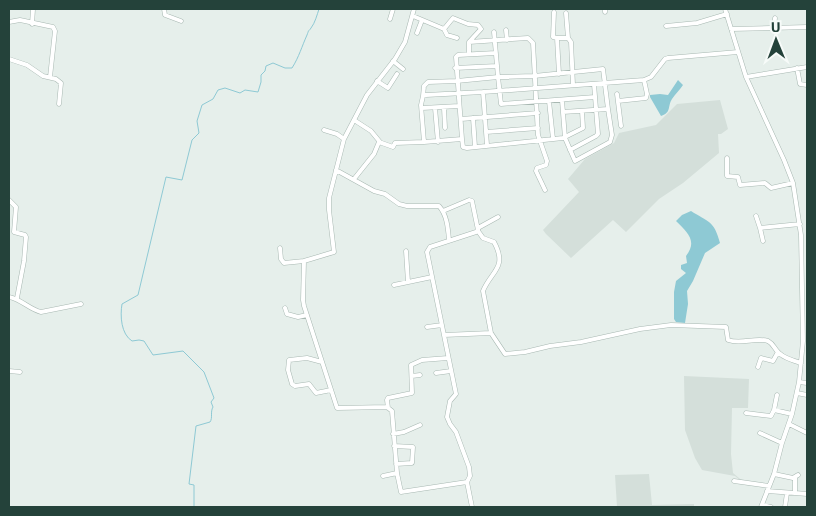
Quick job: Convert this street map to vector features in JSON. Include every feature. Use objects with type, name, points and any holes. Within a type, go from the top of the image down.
[{"type":"street","points":[[32,24],[33,9]]},
{"type":"street","points":[[164,9],[165,15],[181,21]]},
{"type":"street","points":[[390,19],[393,9]]},
{"type":"street","points":[[280,248],[281,259],[284,263],[304,261],[334,252],[329,210],[331,188],[344,139],[367,94],[406,42],[414,9]]},
{"type":"street","points":[[725,9],[746,77],[784,160],[792,183],[800,224],[805,266],[805,311],[800,382],[774,474],[762,506],[771,507]]},
{"type":"street","points":[[554,12],[553,37],[568,38]]},
{"type":"street","points":[[566,13],[568,38],[571,42],[573,85]]},
{"type":"street","points":[[666,26],[697,23],[727,14]]},
{"type":"street","points":[[413,16],[444,29],[447,35],[457,38]]},
{"type":"street","points":[[444,29],[453,18],[468,24],[478,24],[481,29],[470,42],[469,54]]},
{"type":"street","points":[[774,28],[775,18]]},
{"type":"street","points":[[9,22],[20,20],[32,24],[51,26],[55,31],[50,77]]},
{"type":"street","points":[[417,33],[422,20]]},
{"type":"street","points":[[731,29],[807,27]]},
{"type":"street","points":[[506,30],[506,40]]},
{"type":"street","points":[[494,32],[502,116]]},
{"type":"street","points":[[470,42],[528,38],[533,43],[539,141],[547,163],[537,168],[536,171],[546,190]]},
{"type":"street","points":[[557,38],[559,74]]},
{"type":"street","points":[[423,96],[644,80],[650,77],[668,58],[738,52]]},
{"type":"street","points":[[496,53],[458,55],[456,57],[455,68],[464,147],[565,138],[583,128],[582,111]]},
{"type":"street","points":[[9,59],[28,65],[43,76],[56,79],[62,83],[59,104]]},
{"type":"street","points":[[393,61],[403,68]]},
{"type":"street","points":[[455,68],[497,66]]},
{"type":"street","points":[[746,77],[807,67]]},
{"type":"street","points":[[797,68],[800,84],[807,85]]},
{"type":"street","points":[[424,142],[422,108],[424,86],[426,83],[604,69],[612,134],[610,142],[574,161],[565,138],[562,100]]},
{"type":"street","points":[[378,81],[388,88],[397,74]]},
{"type":"street","points":[[618,101],[646,98],[644,80]]},
{"type":"street","points":[[570,150],[597,135],[594,84]]},
{"type":"street","points":[[483,92],[487,145]]},
{"type":"street","points":[[617,94],[621,126]]},
{"type":"street","points":[[501,104],[594,97]]},
{"type":"street","points":[[549,101],[553,140]]},
{"type":"street","points":[[422,108],[459,106]]},
{"type":"street","points":[[435,108],[438,142]]},
{"type":"street","points":[[444,108],[446,128]]},
{"type":"street","points":[[563,112],[608,109]]},
{"type":"street","points":[[461,119],[538,113]]},
{"type":"street","points":[[474,118],[475,147]]},
{"type":"street","points":[[354,120],[370,131],[380,142],[393,147],[395,143],[438,142],[462,139]]},
{"type":"street","points":[[486,132],[538,128]]},
{"type":"street","points":[[324,130],[344,139]]},
{"type":"street","points":[[354,179],[374,154],[380,142]]},
{"type":"street","points":[[727,158],[727,176],[738,177],[740,185],[765,183],[771,188],[792,183]]},
{"type":"street","points":[[336,170],[374,191],[385,194],[399,204],[407,206],[440,206],[447,222],[449,240]]},
{"type":"street","points":[[9,200],[16,207],[14,232],[26,237],[24,261],[17,298]]},
{"type":"street","points":[[443,211],[470,200],[474,206],[478,230],[483,238],[494,242],[500,257],[499,265],[484,289],[491,333],[505,354],[539,350],[550,346],[581,342],[652,327],[671,325],[726,326],[728,340],[768,342],[773,344],[778,352],[788,359],[801,363]]},
{"type":"street","points":[[756,216],[763,241]]},
{"type":"street","points":[[472,507],[467,482],[470,476],[469,467],[456,432],[447,417],[450,401],[456,394],[428,250],[478,230],[498,217]]},
{"type":"street","points":[[760,228],[800,224]]},
{"type":"street","points":[[801,234],[807,234]]},
{"type":"street","points":[[406,251],[408,282]]},
{"type":"street","points":[[304,261],[303,300],[337,407],[388,408]]},
{"type":"street","points":[[394,284],[432,277]]},
{"type":"street","points":[[9,297],[17,298],[35,311],[41,312],[81,304]]},
{"type":"street","points":[[285,308],[287,314],[294,317],[307,315]]},
{"type":"street","points":[[427,327],[442,325]]},
{"type":"street","points":[[444,335],[491,333]]},
{"type":"street","points":[[758,367],[761,358],[773,361],[778,352]]},
{"type":"street","points":[[322,362],[307,358],[288,360],[288,370],[292,384],[295,386],[310,384],[316,393],[331,390]]},
{"type":"street","points":[[448,358],[418,362],[410,365],[412,393],[388,398],[387,400],[388,408],[392,412],[397,473],[403,493],[467,482]]},
{"type":"street","points":[[9,371],[20,372]]},
{"type":"street","points":[[436,373],[450,371]]},
{"type":"street","points":[[412,376],[420,375]]},
{"type":"street","points":[[800,382],[807,383]]},
{"type":"street","points":[[798,393],[807,395]]},
{"type":"street","points":[[746,413],[773,415],[777,395]]},
{"type":"street","points":[[774,410],[792,414]]},
{"type":"street","points":[[789,424],[807,433]]},
{"type":"street","points":[[393,434],[404,432],[420,425]]},
{"type":"street","points":[[760,433],[782,443]]},
{"type":"street","points":[[394,446],[413,447],[412,463],[396,464]]},
{"type":"street","points":[[383,476],[397,473]]},
{"type":"street","points":[[774,474],[797,477],[795,493]]},
{"type":"street","points":[[734,481],[770,486]]},
{"type":"street","points":[[767,491],[807,494]]},
{"type":"street","points":[[785,507],[787,493]]},
{"type":"shaded area","points":[[720,100],[728,129],[718,134],[719,153],[683,183],[659,199],[626,232],[613,220],[571,258],[546,234],[543,230],[579,192],[568,179],[585,159],[614,143],[619,133],[656,125],[677,104]]},
{"type":"shaded area","points":[[684,376],[749,379],[748,408],[732,408],[731,454],[733,473],[745,483],[771,486],[745,485],[735,476],[702,470],[695,458],[685,430]]},
{"type":"shaded area","points":[[649,474],[652,505],[694,504],[694,507],[617,507],[615,475]]},
{"type":"water","points":[[678,80],[683,85],[672,99],[668,111],[661,116],[650,95],[668,95]]},
{"type":"water","points":[[691,211],[710,222],[718,235],[720,243],[705,253],[687,291],[688,304],[685,323],[676,322],[674,319],[674,292],[676,281],[686,273],[681,269],[681,265],[687,263],[686,256],[691,246],[691,241],[687,233],[676,221],[682,215]]},
{"type":"waterway","points":[[194,507],[194,485],[189,484],[196,426],[210,422],[213,407],[211,402],[214,398],[204,372],[183,351],[153,355],[144,341],[132,341],[128,338],[122,324],[122,304],[138,295],[166,177],[182,180],[192,140],[199,133],[197,121],[202,105],[213,99],[218,90],[225,88],[240,93],[245,90],[258,92],[261,75],[265,71],[266,66],[273,63],[285,68],[292,68],[319,9]]}]
